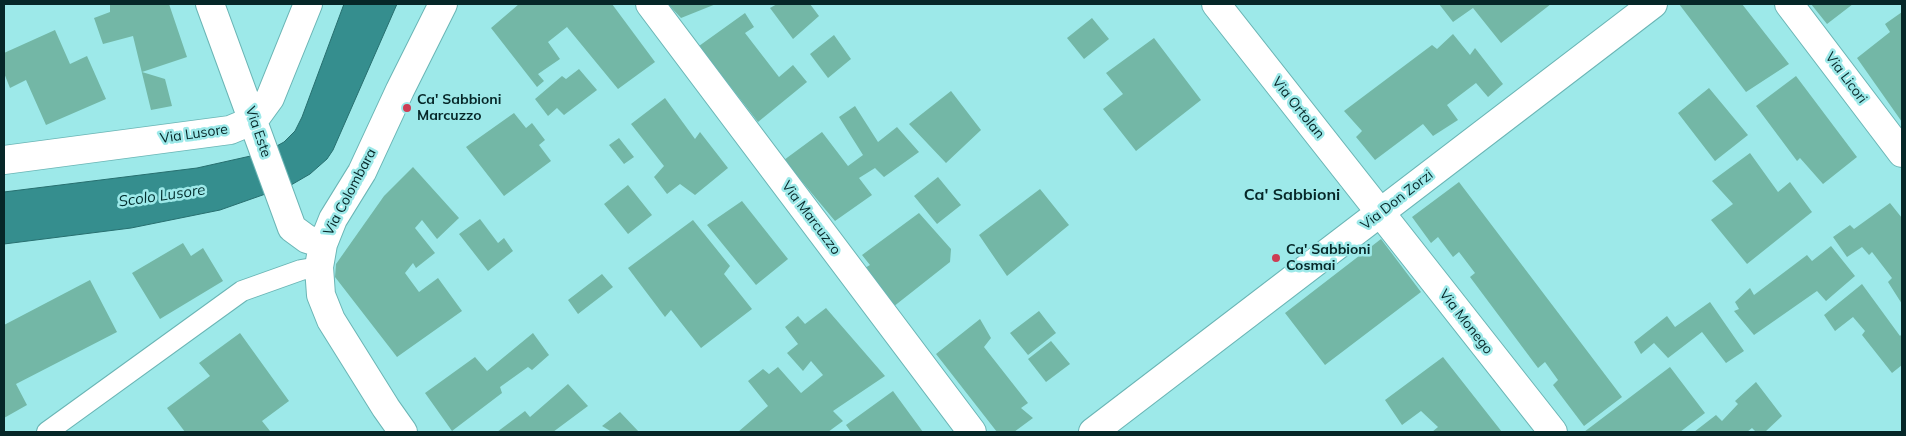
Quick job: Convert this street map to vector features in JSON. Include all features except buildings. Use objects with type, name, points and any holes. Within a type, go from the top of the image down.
[{"type":"street","name":"Via Este","points":[[210,4],[292,228],[307,239],[321,256]]},
{"type":"street","points":[[257,129],[308,4]]},
{"type":"street","name":"Via Colombara","points":[[403,432],[331,320],[321,295],[321,256],[334,219],[362,172],[403,82],[443,4]]},
{"type":"street","name":"Via Marcuzzo","points":[[650,4],[972,432]]},
{"type":"street","name":"Via Ortolan","points":[[1216,4],[1380,212]]},
{"type":"street","name":"Via Don Zorzi","points":[[1093,432],[1653,4]]},
{"type":"street","name":"Via Licori","points":[[1789,4],[1902,153]]},
{"type":"street","name":"Via Lusore","points":[[4,160],[230,130],[257,129]]},
{"type":"street","name":"Via Monego","points":[[1380,212],[1553,432]]},
{"type":"lane","points":[[47,432],[242,291],[301,270],[321,256]]},
{"type":"water","name":"Scolo Lusore","points":[[344,4],[397,4],[333,150],[327,159],[310,174],[291,185],[220,210],[131,228],[4,244],[4,192],[197,168],[264,153],[284,142],[295,131],[302,117]]},
{"type":"place","name":"Ca' Sabbioni Marcuzzo","points":[[407,108]]},
{"type":"place","name":"Ca' Sabbioni Cosmai","points":[[1276,258]]},
{"type":"district","name":"Ca' Sabbioni","points":[[1292,195]]}]
